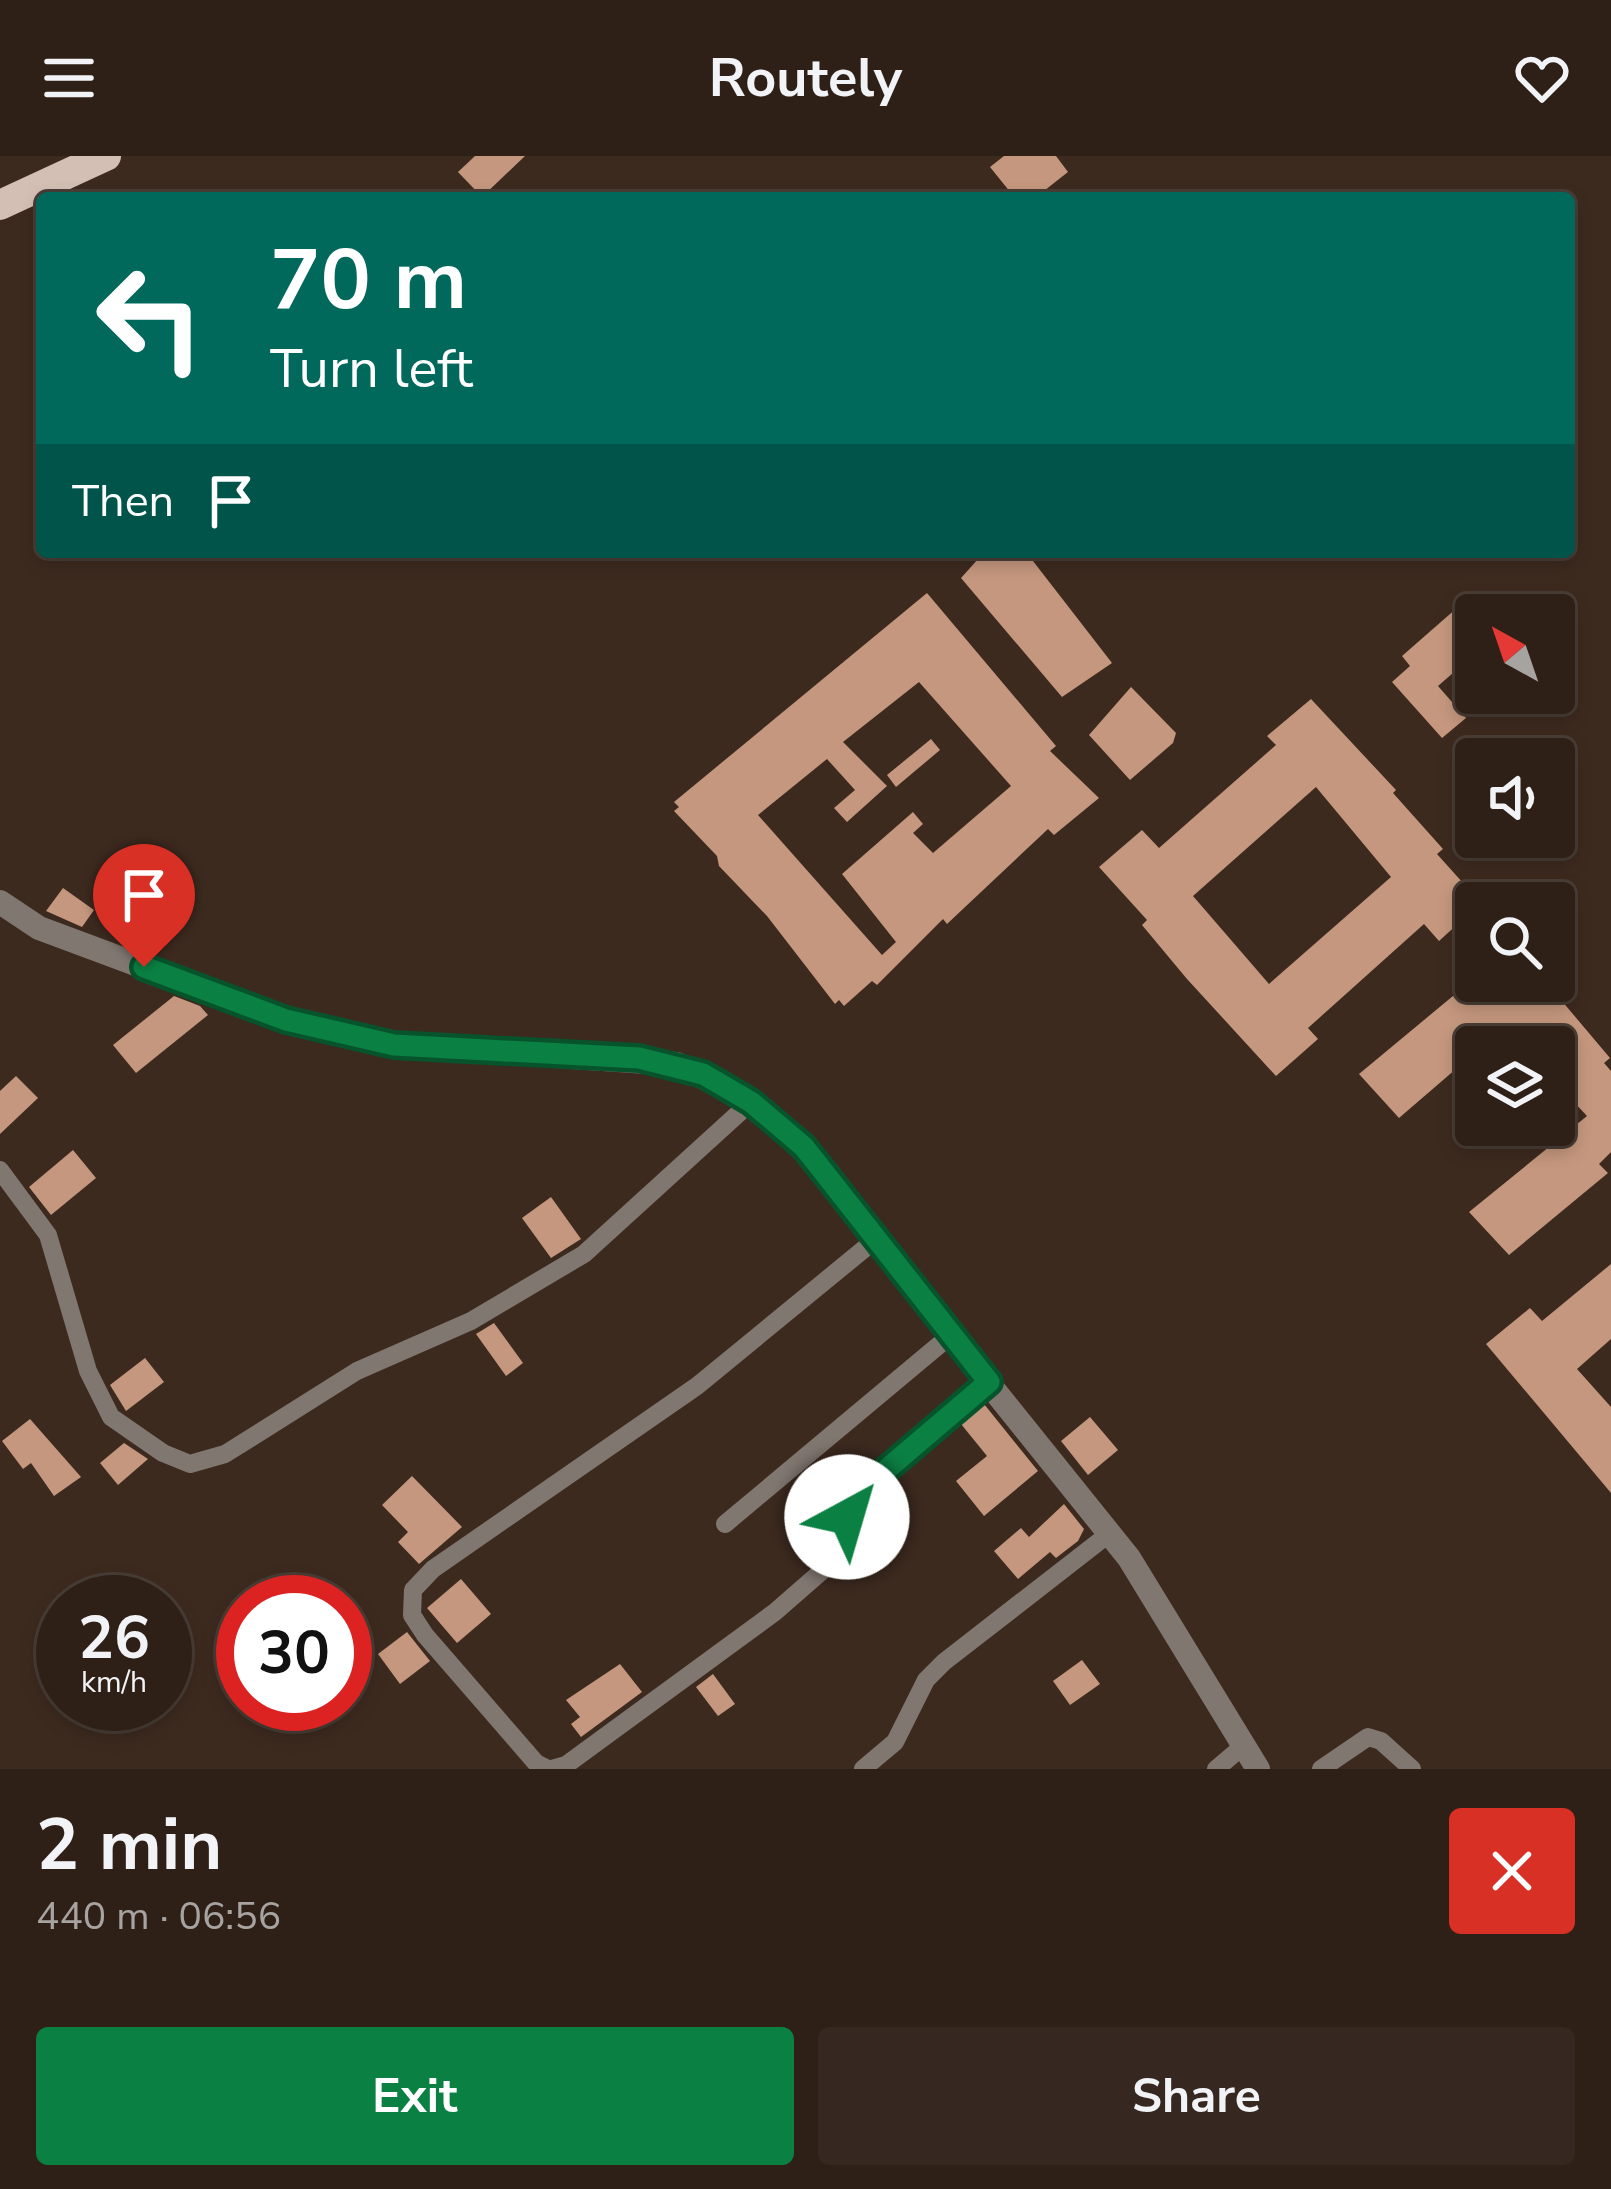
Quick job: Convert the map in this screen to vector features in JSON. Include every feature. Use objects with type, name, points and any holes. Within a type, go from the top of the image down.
[{"type":"main road","points":[[0,206],[106,156]]},
{"type":"street","points":[[0,902],[40,928],[303,1025],[394,1045],[461,1052],[658,1061],[703,1074],[751,1102],[828,1173],[875,1240],[1110,1533],[1169,1619],[1258,1769]]},
{"type":"street","points":[[0,1170],[48,1235],[88,1371],[111,1417],[163,1454],[190,1464],[225,1454],[357,1371],[471,1322],[584,1254],[751,1102]]},
{"type":"street","points":[[875,1240],[698,1386],[433,1569],[413,1590],[412,1615],[425,1636],[536,1763],[550,1769],[566,1765],[775,1612],[846,1550],[853,1541],[846,1508],[853,1498],[989,1382]]},
{"type":"street","points":[[725,1524],[951,1335]]},
{"type":"street","points":[[863,1769],[895,1742],[926,1680],[944,1662],[1110,1533]]},
{"type":"street","points":[[1321,1769],[1368,1737],[1381,1741],[1412,1769]]},
{"type":"street","points":[[1216,1769],[1242,1747]]},
{"type":"building","points":[[475,156],[525,156],[487,192],[477,192],[458,172]]},
{"type":"building","points":[[1004,156],[1056,156],[1068,172],[1043,192],[1010,192],[990,167]]},
{"type":"building","points":[[979,558],[1031,558],[1112,663],[1062,697],[961,578]]},
{"type":"building","points":[[927,593],[1056,746],[1050,751],[1099,798],[1054,835],[1048,829],[947,924],[943,919],[877,985],[872,981],[844,1006],[839,1000],[835,1004],[767,916],[719,866],[717,856],[674,811],[679,807],[674,802]],"holes":[[[919,682],[1011,786],[933,853],[913,833],[923,824],[913,812],[842,874],[896,942],[882,955],[758,815],[827,759],[855,790],[834,808],[847,822],[887,786],[843,742]]]},
{"type":"building","points":[[1455,610],[1455,671],[1438,686],[1455,705],[1455,714],[1466,718],[1442,738],[1392,682],[1410,666],[1402,656]]},
{"type":"building","points":[[1131,687],[1176,733],[1173,743],[1130,780],[1089,735]]},
{"type":"building","points":[[1311,699],[1396,790],[1393,793],[1443,849],[1437,854],[1462,882],[1455,882],[1455,927],[1439,941],[1424,924],[1308,1028],[1318,1039],[1276,1076],[1187,979],[1142,925],[1147,920],[1099,867],[1142,830],[1159,848],[1276,745],[1267,736]],"holes":[[[1316,787],[1391,877],[1269,984],[1193,896]]]},
{"type":"building","points":[[931,739],[940,750],[896,787],[887,775]]},
{"type":"building","points":[[63,888],[94,910],[82,927],[46,911]]},
{"type":"building","points":[[1455,994],[1455,1002],[1563,1002],[1610,1058],[1604,1063],[1611,1071],[1611,1152],[1599,1164],[1608,1173],[1509,1255],[1469,1212],[1550,1146],[1575,1146],[1575,1126],[1587,1116],[1575,1103],[1575,1026],[1455,1026],[1455,1070],[1399,1118],[1359,1074]]},
{"type":"building","points":[[174,996],[200,1006],[208,1015],[136,1073],[113,1045]]},
{"type":"building","points":[[16,1076],[38,1098],[0,1134],[0,1091]]},
{"type":"building","points":[[73,1150],[96,1178],[51,1215],[29,1187]]},
{"type":"building","points":[[551,1197],[581,1239],[551,1258],[522,1218]]},
{"type":"building","points":[[1611,1264],[1611,1339],[1577,1369],[1611,1407],[1611,1493],[1486,1344],[1530,1308],[1542,1321]]},
{"type":"building","points":[[494,1323],[523,1363],[506,1376],[476,1334]]},
{"type":"building","points":[[145,1358],[164,1382],[126,1411],[110,1385]]},
{"type":"building","points":[[984,1404],[1038,1471],[984,1516],[956,1481],[987,1456],[961,1424]]},
{"type":"building","points":[[1090,1417],[1118,1450],[1088,1475],[1061,1441]]},
{"type":"building","points":[[30,1419],[81,1477],[54,1496],[31,1463],[23,1469],[2,1441]]},
{"type":"building","points":[[124,1443],[148,1459],[118,1485],[100,1463]]},
{"type":"building","points":[[412,1476],[462,1527],[419,1564],[398,1542],[408,1532],[382,1505]]},
{"type":"building","points":[[1064,1504],[1084,1529],[1078,1541],[1056,1558],[1050,1552],[1018,1579],[994,1551],[1021,1528],[1029,1537]]},
{"type":"building","points":[[461,1579],[491,1614],[457,1643],[427,1608]]},
{"type":"building","points":[[407,1632],[430,1661],[400,1684],[378,1654]]},
{"type":"building","points":[[1082,1660],[1100,1684],[1070,1705],[1053,1681]]},
{"type":"building","points":[[620,1664],[642,1692],[581,1737],[571,1724],[580,1717],[566,1700]]},
{"type":"building","points":[[713,1674],[735,1704],[718,1716],[696,1687]]},
{"type":"route","points":[[144,967],[286,1020],[394,1045],[677,1064],[728,1086],[771,1117],[828,1173],[908,1283],[989,1382],[853,1498],[846,1508],[847,1517]]}]
